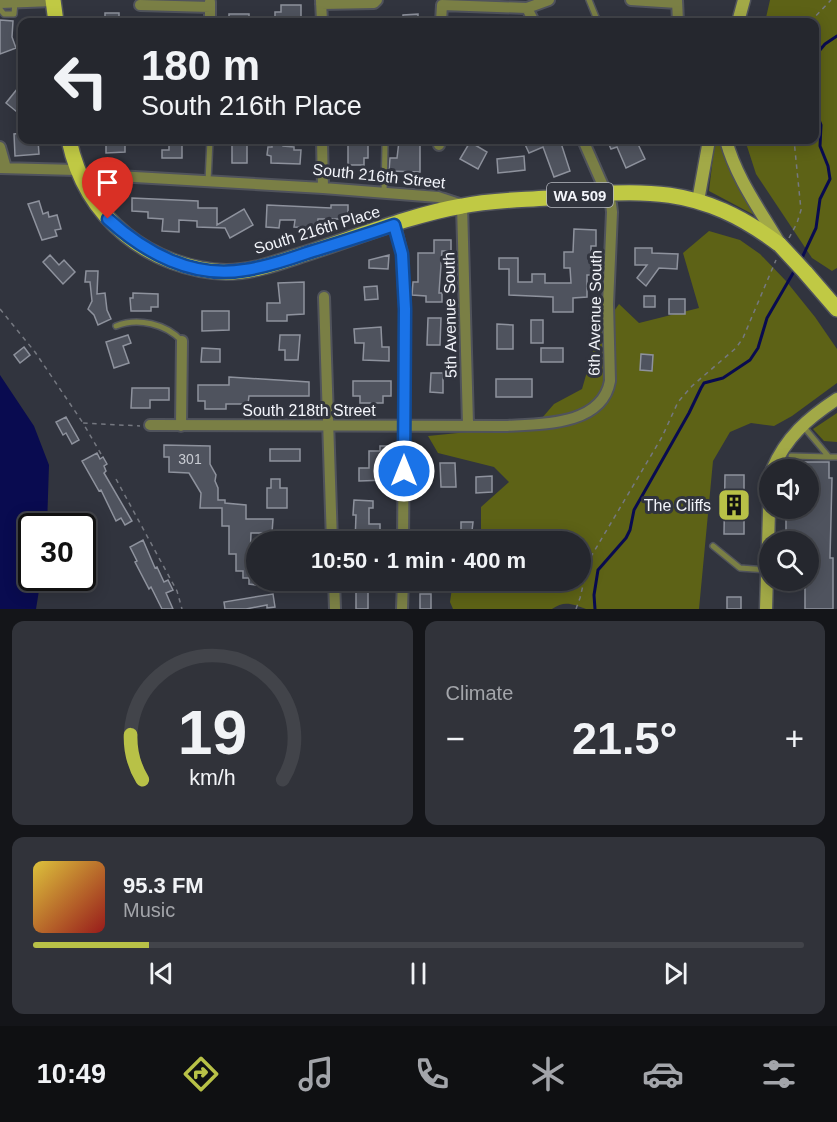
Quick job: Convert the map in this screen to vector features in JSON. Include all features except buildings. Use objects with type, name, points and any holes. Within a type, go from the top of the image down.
[{"type":"main road","points":[[53,0],[55,18]]},
{"type":"main road","points":[[739,18],[744,0]]},
{"type":"main road","name":"WA 509","points":[[70,144],[77,170]]},
{"type":"main road","points":[[698,201],[708,144]]},
{"type":"main road","points":[[727,144],[745,188],[781,249]]},
{"type":"main road","name":"South 216th Place","points":[[77,170],[86,190],[108,219],[135,243],[180,264],[226,272],[245,271],[275,264],[394,225],[462,206]]},
{"type":"main road","name":"South 216th Street","points":[[462,206],[606,193],[652,192],[698,201],[755,226],[781,249]]},
{"type":"main road","name":"WA 509","points":[[781,249],[805,272],[837,309]]},
{"type":"main road","points":[[778,459],[788,440],[802,425],[837,399]]},
{"type":"main road","points":[[766,591],[766,609]]},
{"type":"street","points":[[0,3],[53,0]]},
{"type":"street","points":[[321,18],[321,2],[374,3],[377,0]]},
{"type":"street","points":[[441,18],[441,5],[528,8],[549,0]]},
{"type":"street","points":[[631,0],[677,2],[678,18]]},
{"type":"street","points":[[140,5],[210,3]]},
{"type":"street","points":[[528,8],[532,18]]},
{"type":"street","points":[[322,144],[322,188]]},
{"type":"street","name":"6th Avenue South","points":[[468,424],[505,426],[563,422],[583,413],[604,399],[608,391],[610,381],[608,304],[612,212],[585,144]]},
{"type":"street","points":[[0,147],[3,168],[77,170]]},
{"type":"street","name":"South 216th Street","points":[[100,175],[438,197],[462,206]]},
{"type":"street","name":"5th Avenue South","points":[[462,206],[468,424]]},
{"type":"street","points":[[394,225],[402,254],[405,309],[404,531]]},
{"type":"street","points":[[324,297],[332,531]]},
{"type":"street","points":[[181,426],[182,341]]},
{"type":"street","name":"South 218th Street","points":[[150,425],[468,424]]},
{"type":"street","points":[[334,591],[335,609]]},
{"type":"street","points":[[402,609],[403,591]]},
{"type":"lane","points":[[589,0],[596,18]]},
{"type":"lane","points":[[0,9],[4,14],[14,14],[15,2]]},
{"type":"lane","points":[[208,181],[210,144]]},
{"type":"lane","points":[[384,193],[385,144]]},
{"type":"lane","points":[[116,326],[129,322],[158,325],[182,341]]},
{"type":"lane","points":[[802,425],[829,457]]},
{"type":"lane","points":[[792,456],[837,457]]},
{"type":"lane","points":[[713,546],[740,568],[759,569]]},
{"type":"path","points":[[814,18],[831,0]]},
{"type":"path","points":[[576,609],[589,560],[662,437],[678,402],[692,386],[736,348],[743,338],[781,249],[797,223],[801,210],[794,144]]},
{"type":"path","points":[[0,309],[35,352],[101,454]]},
{"type":"path","points":[[83,423],[137,424],[144,432],[150,433],[150,425]]},
{"type":"path","points":[[116,479],[177,591],[182,609]]},
{"type":"green space","points":[[770,0],[837,0],[837,268],[832,271],[812,258],[756,174],[746,144],[819,144],[819,18],[766,18]]},
{"type":"green space","points":[[715,144],[723,144],[737,180],[758,217],[709,191]]},
{"type":"green space","points":[[709,231],[740,240],[760,254],[786,281],[837,349],[837,383],[792,416],[774,426],[751,423],[730,432],[713,461],[699,609],[586,609],[573,604],[565,604],[552,609],[453,609],[450,602],[452,591],[591,591],[591,531],[481,531],[481,507],[509,482],[494,467],[438,453],[428,436],[536,425],[554,404],[582,389],[598,334],[619,304],[639,323],[699,308],[683,253]]},
{"type":"green space","points":[[837,413],[837,442],[824,441],[813,429]]},
{"type":"shaded area","points":[[0,375],[34,426],[49,465],[47,513],[18,513],[18,591],[39,591],[36,609],[0,609]]},
{"type":"waterway","points":[[819,51],[837,36]]},
{"type":"waterway","points":[[801,260],[816,228],[820,199],[830,179],[828,166],[820,146],[821,125],[819,120]]},
{"type":"waterway","points":[[595,609],[594,595],[598,570],[626,538],[634,510],[701,388],[704,383],[723,378],[750,360],[758,348],[767,318],[796,268]]},
{"type":"place","name":"The Cliffs","points":[[734,505]]},
{"type":"route","points":[[108,219],[135,243],[151,252],[180,264],[226,272],[245,271],[275,264],[394,225],[402,254],[405,309],[404,471]]}]
